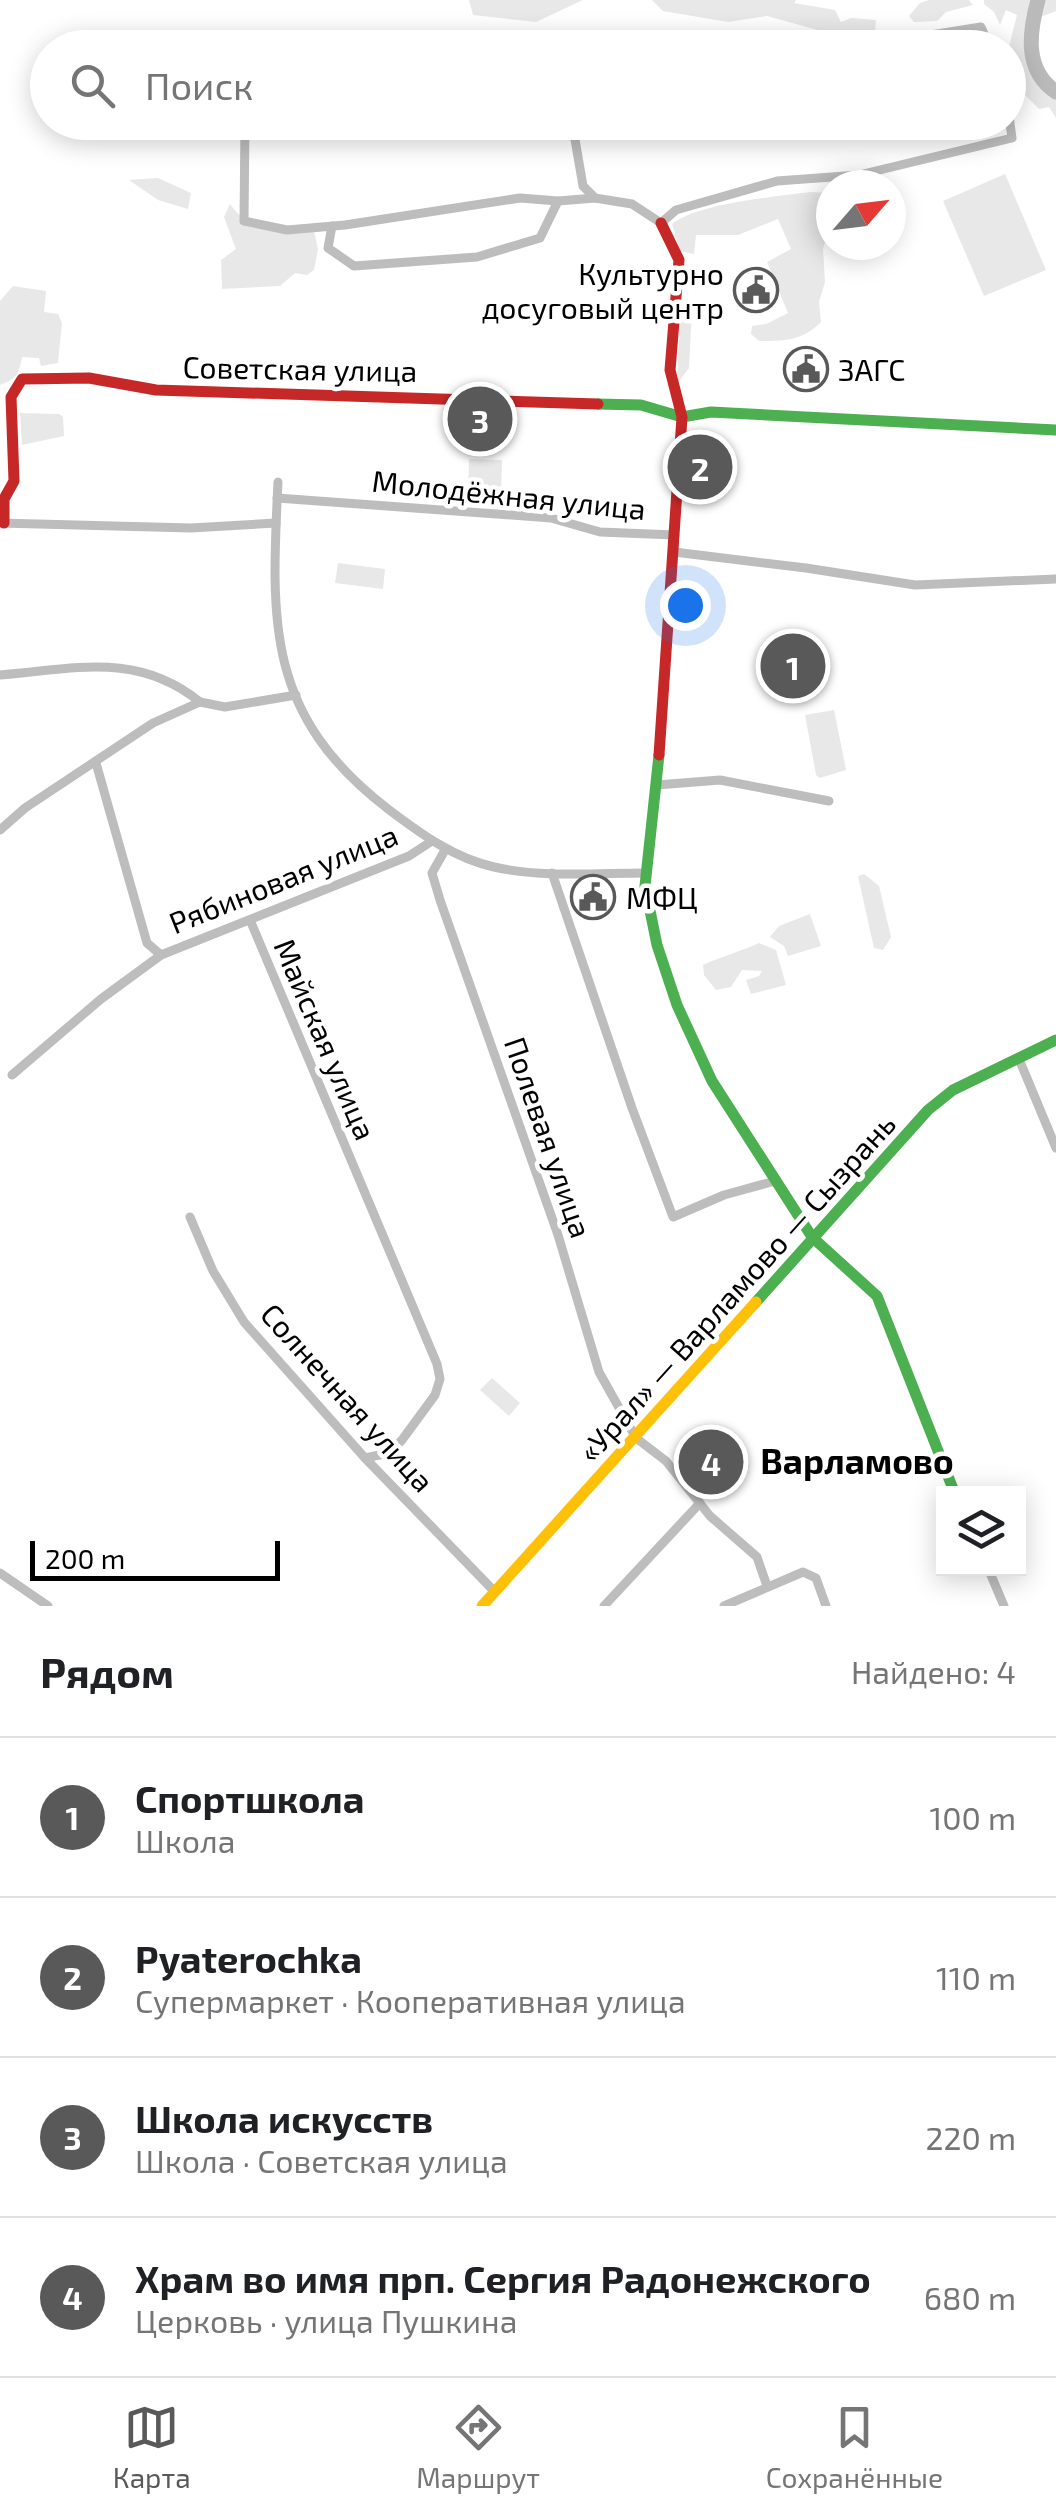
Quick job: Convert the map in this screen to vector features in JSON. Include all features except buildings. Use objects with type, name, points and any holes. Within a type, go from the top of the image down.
[{"type":"street","points":[[245,140],[244,221],[287,230],[520,198],[595,198],[632,204],[661,223],[679,260],[670,370],[682,417],[657,784],[645,886],[657,944],[677,1006],[712,1082],[812,1237],[877,1296],[952,1486]]},
{"type":"street","points":[[575,140],[582,186],[595,198]]},
{"type":"street","points":[[661,223],[676,210],[776,181],[858,175],[1004,140]]},
{"type":"street","points":[[332,226],[328,248],[354,266],[477,257],[540,238],[558,201]]},
{"type":"street","name":"Советская улица","points":[[2,523],[4,499],[14,480],[11,397],[22,379],[100,376],[156,390],[430,396],[641,406],[682,417],[711,412],[1056,430]]},
{"type":"street","points":[[278,482],[275,618],[284,670],[308,722],[353,782],[445,850],[494,867],[552,873],[646,874]]},
{"type":"street","name":"Молодёжная улица","points":[[277,498],[551,518],[600,532],[675,535]]},
{"type":"street","points":[[2,523],[191,528],[276,523]]},
{"type":"street","points":[[674,552],[916,585],[1056,579]]},
{"type":"street","points":[[0,675],[115,666],[144,670],[179,685],[200,702],[225,707],[296,696]]},
{"type":"street","points":[[0,830],[25,808],[153,723],[200,702]]},
{"type":"street","points":[[96,763],[147,943],[161,955]]},
{"type":"street","points":[[657,784],[720,780],[830,801]]},
{"type":"street","name":"Рябиновая улица","points":[[12,1074],[100,999],[161,955],[410,856],[432,841]]},
{"type":"street","name":"Полевая улица","points":[[445,850],[432,873],[558,1235],[599,1372],[636,1438],[666,1461],[700,1503],[757,1557],[767,1586]]},
{"type":"street","points":[[552,873],[673,1217],[724,1195],[775,1182]]},
{"type":"street","name":"Майская улица","points":[[250,920],[424,1331],[440,1379],[436,1395],[402,1440],[389,1453],[365,1458]]},
{"type":"street","name":"«Урал» — Варламово — Сызрань","points":[[482,1606],[928,1110],[953,1090],[1056,1040]]},
{"type":"street","points":[[1019,1059],[1056,1148]]},
{"type":"street","name":"Солнечная улица","points":[[190,1217],[213,1271],[244,1322],[365,1458],[495,1592]]},
{"type":"street","points":[[604,1606],[700,1503]]},
{"type":"street","points":[[724,1606],[803,1572],[816,1578],[826,1606]]},
{"type":"street","points":[[0,1573],[48,1606]]},
{"type":"street","points":[[991,1576],[1004,1606]]},
{"type":"shaded area","points":[[469,0],[583,0],[536,22],[473,15]]},
{"type":"shaded area","points":[[652,0],[796,0],[794,3],[835,10],[841,22],[851,18],[876,20],[875,30],[818,30],[767,16],[728,22],[663,11]]},
{"type":"shaded area","points":[[969,0],[973,5],[946,12],[937,21],[914,22],[909,16],[920,3]]},
{"type":"shaded area","points":[[984,0],[1056,0],[1056,11],[1038,18],[1035,42],[1048,86],[1056,85],[1056,118],[1049,107],[1039,109],[1026,96],[1026,30],[1013,30],[1017,15],[1006,10],[1000,25],[994,12]]},
{"type":"shaded area","points":[[1005,174],[1046,270],[984,296],[943,201]]},
{"type":"shaded area","points":[[158,178],[191,193],[188,209],[158,200],[129,180]]},
{"type":"shaded area","points":[[816,192],[816,260],[824,260],[825,282],[819,302],[821,322],[793,339],[759,341],[751,334],[752,326],[788,313],[767,262],[791,249],[778,219],[738,235],[696,235],[694,254],[680,251],[672,224],[700,211]]},
{"type":"shaded area","points":[[230,204],[247,221],[267,230],[314,231],[318,249],[314,270],[307,275],[295,273],[280,286],[222,289],[221,260],[236,249],[224,217]]},
{"type":"shaded area","points":[[13,286],[46,291],[44,312],[58,314],[62,323],[58,363],[41,366],[39,358],[22,357],[16,375],[0,385],[0,301]]},
{"type":"shaded area","points":[[680,309],[692,309],[689,368],[677,384]]},
{"type":"shaded area","points":[[20,413],[59,414],[63,417],[64,436],[22,445]]},
{"type":"shaded area","points":[[469,459],[502,460],[501,498],[468,497]]},
{"type":"shaded area","points":[[338,563],[385,569],[383,589],[335,583]]},
{"type":"shaded area","points":[[834,710],[846,770],[820,778],[816,775],[805,715]]},
{"type":"shaded area","points":[[864,874],[879,886],[891,937],[883,950],[874,948],[858,876]]},
{"type":"shaded area","points":[[810,914],[821,946],[788,956],[784,946],[770,937],[779,926]]},
{"type":"shaded area","points":[[759,943],[776,950],[786,985],[751,994],[746,980],[762,971],[742,970],[731,987],[716,990],[704,975],[703,965]]},
{"type":"shaded area","points":[[492,1378],[520,1403],[509,1416],[480,1390]]},
{"type":"waterway","points":[[1038,0],[1031,38],[1034,62],[1038,73],[1056,92]]},
{"type":"traffic: fast","points":[[598,404],[641,405],[682,417],[711,412],[1056,430]]},
{"type":"traffic: fast","points":[[659,755],[645,886],[657,945],[677,1005],[712,1081],[812,1237],[877,1296],[952,1486]]},
{"type":"traffic: fast","points":[[756,1302],[928,1110],[953,1090],[1056,1040]]},
{"type":"traffic: slow","points":[[482,1606],[756,1302]]},
{"type":"traffic: jam","points":[[659,755],[682,417],[670,370],[679,260],[661,223]]},
{"type":"traffic: jam","points":[[4,523],[4,499],[14,481],[11,397],[22,379],[89,378],[156,390],[598,404]]},
{"type":"place","name":"Культурно досуговый центр","points":[[756,290]]},
{"type":"place","name":"ЗАГС","points":[[806,369]]},
{"type":"place","name":"Школа искусств","points":[[480,419]]},
{"type":"place","name":"Pyaterochka","points":[[700,467]]},
{"type":"place","name":"Спортшкола","points":[[793,666]]},
{"type":"place","name":"МФЦ","points":[[593,897]]},
{"type":"place","name":"Храм во имя прп. Сергия Радонежского","points":[[711,1462]]},
{"type":"district","name":"Варламово","points":[[857,1460]]}]
